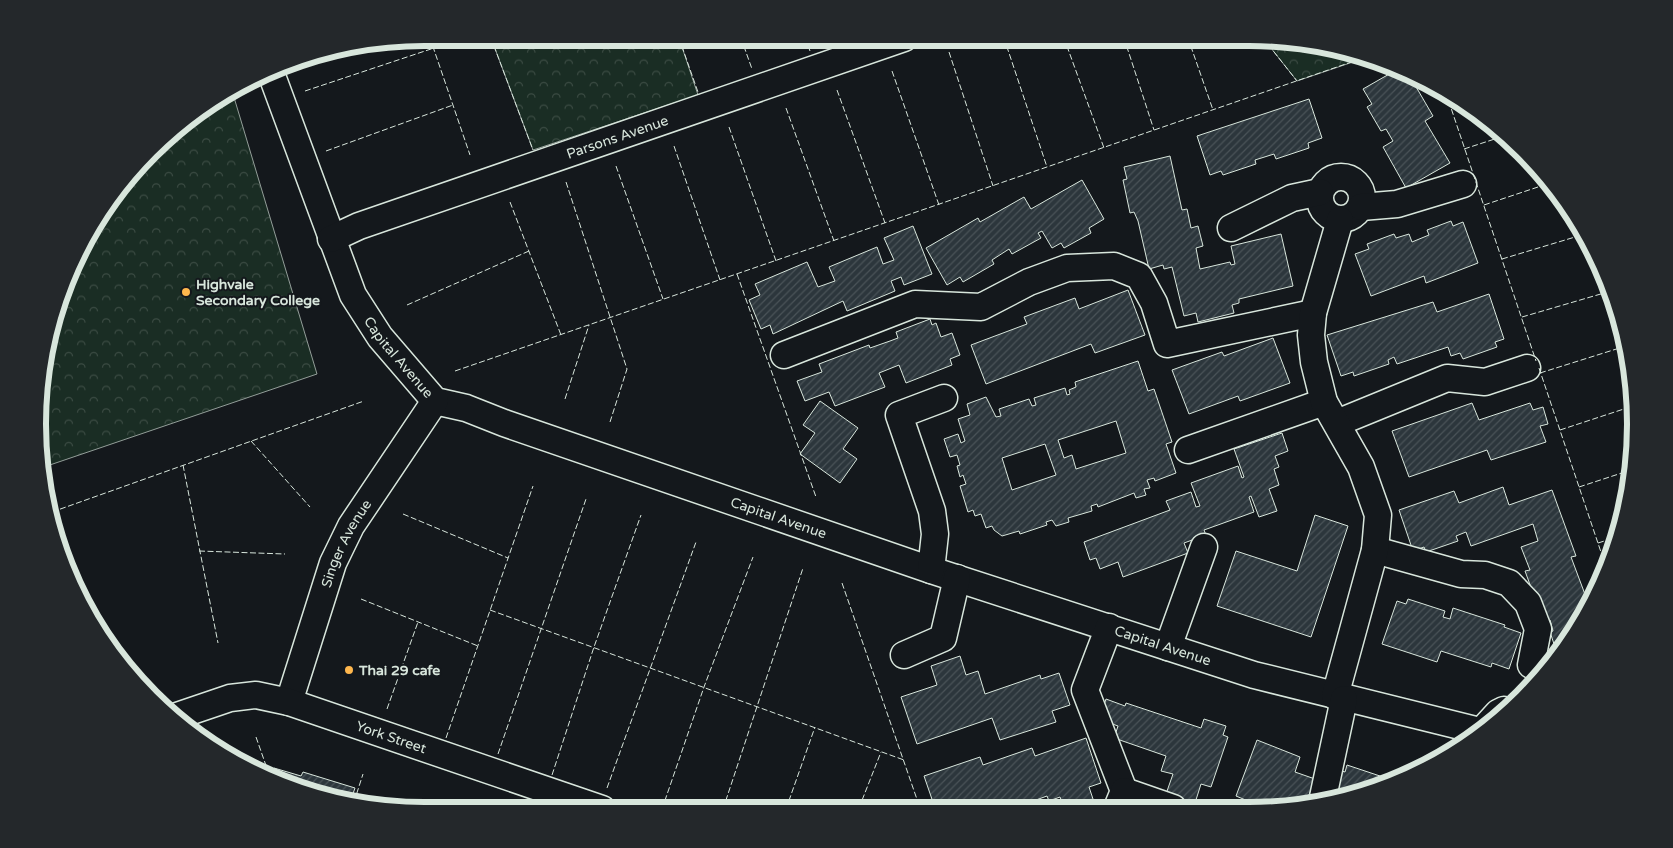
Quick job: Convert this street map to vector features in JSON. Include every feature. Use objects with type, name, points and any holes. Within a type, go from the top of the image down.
[{"type":"street","name":"Parsons Avenue","points":[[331,239],[358,226],[878,46]]},
{"type":"street","name":"Capital Avenue","points":[[273,78],[353,295],[380,337],[435,401],[466,408],[504,424],[931,570],[1254,675],[1340,698],[1472,729]]},
{"type":"street","points":[[1323,794],[1340,698],[1375,550],[1378,515],[1361,467],[1330,412],[1314,362],[1311,336],[1313,313],[1350,214],[1361,192],[1358,185],[1350,179],[1342,177],[1330,179],[1320,192],[1320,206],[1324,213],[1350,214],[1397,204],[1463,184]]},
{"type":"street","points":[[1231,228],[1292,198],[1320,192]]},
{"type":"street","points":[[784,355],[915,304],[980,307],[1029,282],[1067,268],[1114,266],[1139,276],[1154,303],[1167,344],[1313,313]]},
{"type":"street","points":[[1188,450],[1447,378],[1484,382],[1527,368]]},
{"type":"street","points":[[931,570],[935,534],[932,511],[899,414],[944,398]]},
{"type":"street","name":"Singer Avenue","points":[[289,702],[333,563],[351,526],[435,401]]},
{"type":"street","points":[[1168,647],[1204,546]]},
{"type":"street","points":[[1375,550],[1461,574],[1485,575],[1509,583],[1528,603],[1538,629],[1531,665]]},
{"type":"street","points":[[904,656],[942,638],[957,578]]},
{"type":"street","points":[[1109,627],[1085,690],[1121,799],[1138,802]]},
{"type":"street","name":"York Street","points":[[182,714],[230,698],[256,695],[289,702],[582,802]]},
{"type":"green space","points":[[494,46],[682,46],[698,95],[533,150]]},
{"type":"green space","points":[[1270,47],[1298,49],[1347,59],[1353,62],[1297,81]]},
{"type":"green space","name":"Highvale Secondary College","points":[[234,98],[317,374],[48,465],[46,424],[49,375],[59,326],[66,303],[85,257],[110,214],[140,175],[194,124]]},
{"type":"building","points":[[1390,74],[1415,84],[1433,116],[1425,121],[1450,163],[1406,188],[1383,147],[1393,141],[1386,129],[1381,131],[1367,107],[1372,104],[1363,89]]},
{"type":"building","points":[[1309,99],[1322,138],[1308,143],[1309,148],[1276,159],[1274,154],[1255,160],[1256,164],[1223,175],[1221,171],[1210,175],[1197,136]]},
{"type":"building","points":[[1170,156],[1182,210],[1187,209],[1191,228],[1198,226],[1203,246],[1196,248],[1200,269],[1230,262],[1231,265],[1235,264],[1231,246],[1281,234],[1293,286],[1239,299],[1239,303],[1232,305],[1234,313],[1198,322],[1196,313],[1184,316],[1172,267],[1164,269],[1163,265],[1149,269],[1138,221],[1134,212],[1130,213],[1123,180],[1127,179],[1124,167]]},
{"type":"building","points":[[1082,180],[1104,219],[1089,228],[1091,233],[1064,248],[1061,243],[1052,248],[1042,231],[1038,233],[1041,238],[1012,254],[1009,249],[992,260],[994,264],[963,282],[960,277],[947,285],[926,248],[978,218],[980,222],[1024,197],[1031,209]]},
{"type":"building","points":[[1451,221],[1453,226],[1463,222],[1478,263],[1426,283],[1424,276],[1371,296],[1355,254],[1369,249],[1367,244],[1394,234],[1396,238],[1409,234],[1412,242],[1429,235],[1427,230]]},
{"type":"building","points":[[913,226],[932,274],[904,285],[901,277],[891,281],[895,291],[847,311],[843,301],[773,334],[770,325],[761,329],[749,300],[760,295],[755,284],[807,262],[818,287],[835,281],[829,267],[877,247],[883,264],[894,260],[884,238]]},
{"type":"building","points":[[1128,290],[1145,335],[1095,353],[1091,344],[986,384],[971,345],[1027,324],[1024,317],[1075,298],[1079,309]]},
{"type":"building","points":[[1489,294],[1504,339],[1495,342],[1497,347],[1463,359],[1460,353],[1451,356],[1448,347],[1397,364],[1394,357],[1388,360],[1389,364],[1354,376],[1353,372],[1341,376],[1327,335],[1433,302],[1437,312]]},
{"type":"building","points":[[930,319],[932,325],[936,323],[941,337],[952,333],[960,355],[950,359],[952,365],[906,383],[899,365],[879,373],[885,387],[835,406],[829,392],[805,401],[797,381],[822,372],[819,364],[869,345],[870,348],[898,338],[896,332]]},
{"type":"building","points":[[1273,338],[1290,383],[1240,401],[1238,396],[1189,414],[1172,370],[1222,352],[1224,356]]},
{"type":"building","points":[[1138,361],[1148,391],[1154,389],[1172,442],[1166,444],[1176,473],[1155,481],[1154,478],[1147,480],[1150,488],[1144,489],[1146,495],[1136,498],[1134,493],[1098,507],[1097,504],[1091,506],[1092,511],[1068,518],[1069,522],[1056,526],[1052,520],[1046,522],[1047,525],[1020,534],[1019,531],[1002,536],[992,526],[986,528],[981,514],[975,516],[973,510],[968,512],[960,486],[966,484],[963,475],[960,477],[957,466],[960,465],[957,455],[950,457],[944,439],[958,434],[961,443],[965,441],[958,419],[970,415],[967,404],[986,397],[996,417],[1001,416],[999,409],[1029,399],[1032,406],[1036,405],[1034,398],[1065,388],[1067,395],[1070,394],[1069,390],[1076,387],[1075,382]],"holes":[[[1116,421],[1126,453],[1076,469],[1072,455],[1064,458],[1058,440]],[[1045,444],[1056,475],[1012,490],[1002,458]]]},
{"type":"building","points":[[820,401],[858,428],[843,449],[857,459],[840,483],[800,454],[815,433],[803,425]]},
{"type":"building","points":[[1472,403],[1479,420],[1530,403],[1533,410],[1543,407],[1548,424],[1540,426],[1546,442],[1491,460],[1487,450],[1409,477],[1392,431]]},
{"type":"building","points":[[1282,433],[1288,451],[1275,456],[1279,467],[1274,469],[1279,485],[1269,489],[1277,511],[1259,517],[1251,496],[1249,497],[1254,512],[1204,530],[1206,535],[1184,543],[1188,553],[1123,577],[1118,562],[1100,569],[1096,558],[1090,560],[1084,542],[1170,510],[1166,501],[1191,492],[1196,507],[1200,506],[1191,483],[1238,466],[1242,478],[1244,477],[1234,449]]},
{"type":"building","points":[[1503,487],[1509,505],[1552,490],[1576,556],[1571,557],[1585,596],[1555,646],[1550,632],[1553,631],[1550,620],[1544,623],[1525,571],[1530,570],[1521,547],[1538,541],[1533,524],[1471,546],[1466,532],[1456,536],[1458,541],[1426,552],[1424,547],[1413,551],[1399,510],[1454,491],[1459,503]]},
{"type":"building","points":[[1315,515],[1348,526],[1311,637],[1217,606],[1236,551],[1297,571]]},
{"type":"building","points":[[1408,599],[1445,611],[1443,617],[1450,619],[1453,608],[1505,625],[1504,627],[1521,633],[1509,669],[1492,663],[1491,667],[1441,651],[1437,662],[1382,644],[1397,601],[1406,604]]},
{"type":"building","points":[[960,656],[966,675],[978,671],[985,694],[1040,675],[1041,679],[1059,673],[1070,705],[1052,711],[1056,722],[1000,740],[992,718],[917,744],[901,697],[937,685],[931,666]]},
{"type":"building","points":[[1106,699],[1125,706],[1126,703],[1201,728],[1204,719],[1226,726],[1223,735],[1228,737],[1211,787],[1201,784],[1195,802],[1166,794],[1173,774],[1161,771],[1166,756],[1114,738],[1118,726],[1099,719]]},
{"type":"building","points":[[1086,738],[1101,783],[1089,787],[1094,802],[1062,802],[1060,797],[1049,801],[1047,796],[1036,800],[1037,802],[933,802],[924,776],[980,757],[983,765],[1032,748],[1035,756]]},
{"type":"building","points":[[1257,740],[1300,757],[1295,772],[1315,779],[1308,797],[1248,802],[1236,796]]},
{"type":"building","points":[[1347,765],[1383,777],[1335,792],[1342,771],[1345,772]]},
{"type":"building","points":[[274,768],[301,776],[303,772],[355,788],[353,795],[326,789],[273,770]]},
{"type":"fence","points":[[433,46],[470,155]]},
{"type":"fence","points":[[494,46],[533,150]]},
{"type":"fence","points":[[682,46],[699,95]]},
{"type":"fence","points":[[744,46],[752,69]]},
{"type":"fence","points":[[808,46],[810,51]]},
{"type":"fence","points":[[1007,46],[1047,167]]},
{"type":"fence","points":[[1067,46],[1104,148]]},
{"type":"fence","points":[[1127,46],[1154,130]]},
{"type":"fence","points":[[1191,46],[1213,110]]},
{"type":"fence","points":[[1270,47],[1297,81]]},
{"type":"fence","points":[[305,91],[434,48]]},
{"type":"fence","points":[[949,52],[993,186]]},
{"type":"fence","points":[[455,371],[1354,61]]},
{"type":"fence","points":[[892,71],[939,205]]},
{"type":"fence","points":[[837,90],[885,223]]},
{"type":"fence","points":[[1450,104],[1536,361]]},
{"type":"fence","points":[[326,151],[453,105]]},
{"type":"fence","points":[[786,108],[834,241]]},
{"type":"fence","points":[[729,127],[776,261]]},
{"type":"fence","points":[[1464,149],[1496,139]]},
{"type":"fence","points":[[674,146],[720,280]]},
{"type":"fence","points":[[616,166],[663,299]]},
{"type":"fence","points":[[566,182],[627,369],[610,422]]},
{"type":"fence","points":[[1484,205],[1542,186]]},
{"type":"fence","points":[[510,202],[561,335]]},
{"type":"fence","points":[[1502,259],[1577,236]]},
{"type":"fence","points":[[407,305],[529,251]]},
{"type":"fence","points":[[737,274],[816,497]]},
{"type":"fence","points":[[1522,317],[1603,293]]},
{"type":"fence","points":[[565,399],[589,325]]},
{"type":"fence","points":[[1540,373],[1619,348]]},
{"type":"fence","points":[[1539,368],[1603,557]]},
{"type":"fence","points":[[57,510],[364,401]]},
{"type":"fence","points":[[1560,430],[1626,408]]},
{"type":"fence","points":[[251,441],[310,507]]},
{"type":"fence","points":[[183,465],[218,643]]},
{"type":"fence","points":[[1579,487],[1624,472]]},
{"type":"fence","points":[[446,738],[533,486]]},
{"type":"fence","points":[[498,754],[586,499]]},
{"type":"fence","points":[[403,514],[508,558]]},
{"type":"fence","points":[[552,775],[594,647],[641,515]]},
{"type":"fence","points":[[1598,543],[1609,540]]},
{"type":"fence","points":[[607,788],[696,542]]},
{"type":"fence","points":[[199,551],[285,554]]},
{"type":"fence","points":[[664,802],[704,687],[753,557]]},
{"type":"fence","points":[[725,802],[803,568]]},
{"type":"fence","points":[[842,583],[918,802]]},
{"type":"fence","points":[[361,599],[478,646]]},
{"type":"fence","points":[[490,610],[904,760]]},
{"type":"fence","points":[[387,709],[418,622]]},
{"type":"fence","points":[[788,802],[815,727]]},
{"type":"fence","points":[[256,737],[267,767]]},
{"type":"fence","points":[[861,802],[881,752]]},
{"type":"fence","points":[[356,795],[363,774]]},
{"type":"place","name":"Highvale Secondary College","points":[[186,292]]},
{"type":"place","name":"Thai 29 cafe","points":[[349,670]]}]
